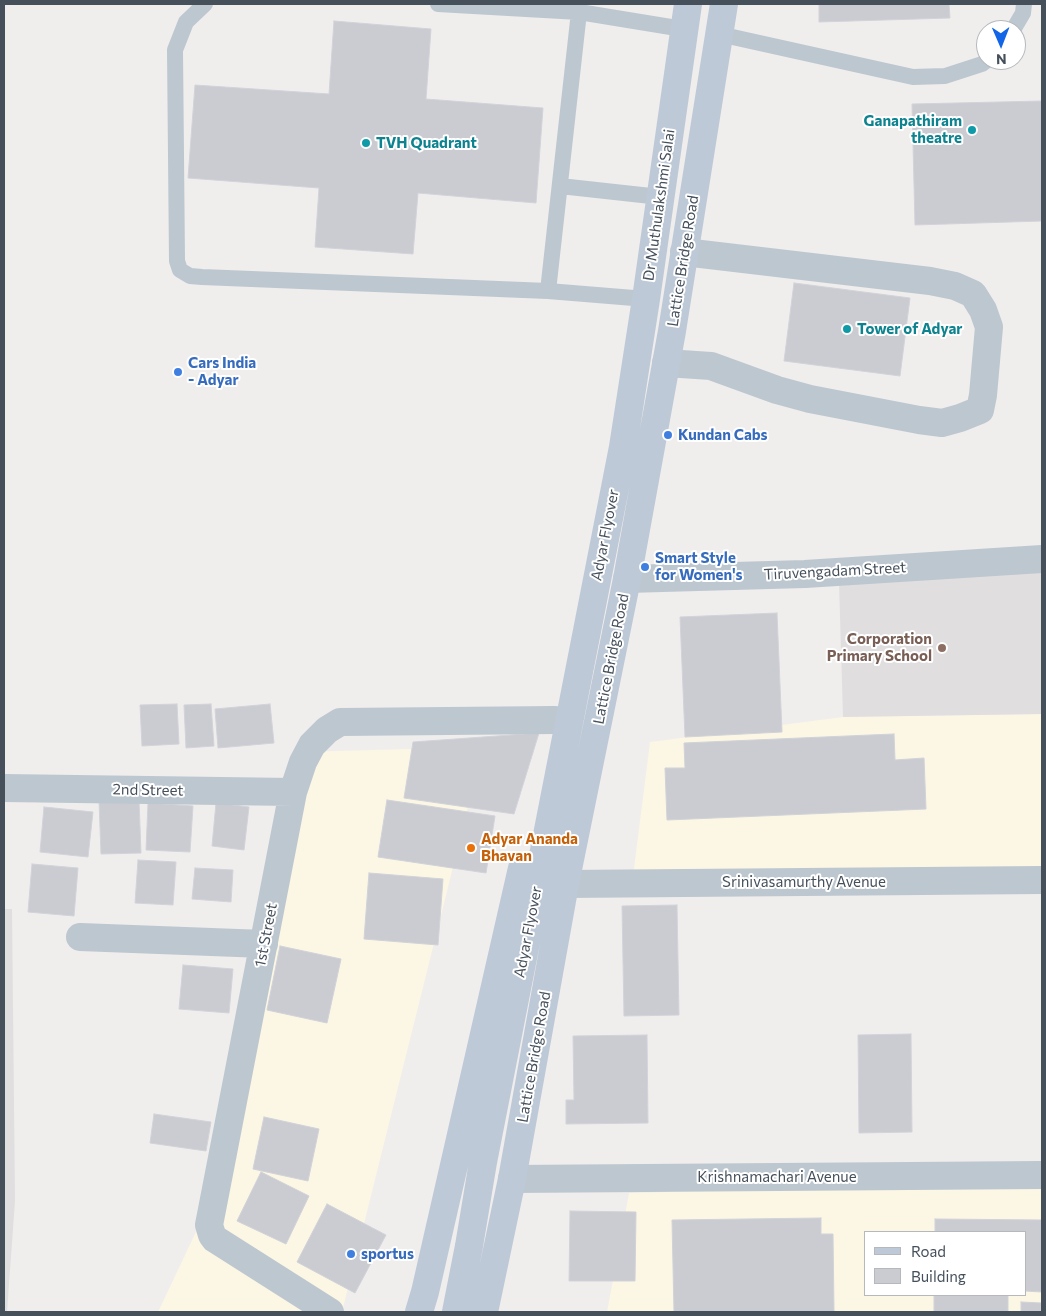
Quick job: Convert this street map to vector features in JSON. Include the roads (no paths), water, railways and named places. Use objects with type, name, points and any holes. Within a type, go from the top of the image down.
[{"type":"main road","name":"Lattice Bridge Road","points":[[484,1312],[512,1179],[565,884],[627,579],[666,363],[724,4]]},
{"type":"main road","name":"Dr Muthulakshmi Salai","points":[[630,405],[685,17]]},
{"type":"main road","name":"Adyar Flyover","points":[[456,1312],[486,1143],[630,405]]},
{"type":"main road","points":[[419,1312],[555,720],[607,435],[630,405]]},
{"type":"street","points":[[666,363],[711,366],[777,390],[810,399],[942,423],[980,410],[983,395],[989,327],[983,310],[973,294],[955,286],[930,281],[684,252]]},
{"type":"street","name":"Tiruvengadam Street","points":[[627,579],[805,574],[1042,559]]},
{"type":"street","name":"1st Street","points":[[330,1312],[216,1239],[208,1226],[293,792],[303,762],[312,745],[326,730],[340,722],[555,720]]},
{"type":"street","name":"2nd Street","points":[[4,788],[293,792]]},
{"type":"street","name":"Srinivasamurthy Avenue","points":[[565,884],[1042,880]]},
{"type":"street","points":[[80,937],[264,944]]},
{"type":"street","name":"Krishnamachari Avenue","points":[[512,1179],[1042,1175]]},
{"type":"lane","points":[[205,4],[186,22],[175,50],[177,260],[180,270],[190,276],[202,277],[548,291],[646,299]]},
{"type":"lane","points":[[438,4],[685,17]]},
{"type":"lane","points":[[1019,20],[1023,13],[1024,4]]},
{"type":"lane","points":[[548,291],[579,12]]},
{"type":"lane","points":[[719,34],[913,77],[946,76],[976,66]]},
{"type":"lane","points":[[560,186],[660,197]]},
{"type":"place","name":"Ganapathiram theatre","points":[[972,130]]},
{"type":"place","name":"TVH Quadrant","points":[[366,143]]},
{"type":"place","name":"Tower of Adyar","points":[[847,329]]},
{"type":"place","name":"Cars India - Adyar","points":[[178,372]]},
{"type":"place","name":"Kundan Cabs","points":[[668,435]]},
{"type":"place","name":"Smart Style for Women's","points":[[645,567]]},
{"type":"place","name":"Corporation Primary School","points":[[942,648]]},
{"type":"place","name":"Adyar Ananda Bhavan","points":[[471,848]]},
{"type":"place","name":"sportus","points":[[351,1254]]}]
